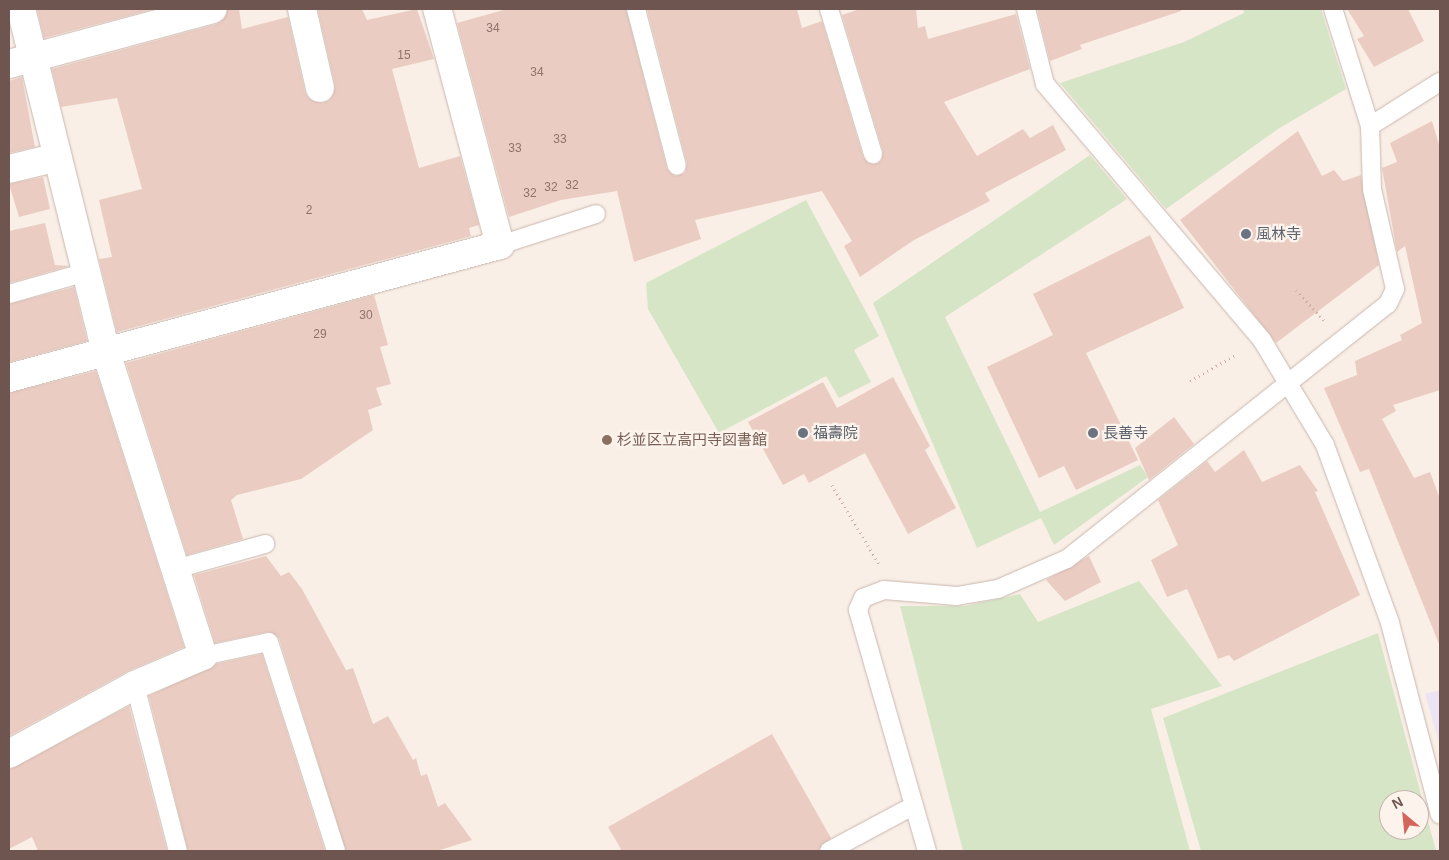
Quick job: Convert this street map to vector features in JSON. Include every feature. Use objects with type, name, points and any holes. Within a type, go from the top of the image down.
[{"type":"street","points":[[9,754],[135,685],[203,656],[172,570],[106,352],[58,157],[22,61],[21,9]]},
{"type":"street","points":[[22,61],[213,9]]},
{"type":"street","points":[[302,9],[320,88]]},
{"type":"street","points":[[9,378],[500,245],[437,9]]},
{"type":"street","points":[[9,170],[58,157]]},
{"type":"lane","points":[[636,9],[677,166]]},
{"type":"lane","points":[[828,9],[873,154]]},
{"type":"lane","points":[[1026,9],[1045,84],[1262,340],[1292,383],[1325,445],[1390,623],[1440,815]]},
{"type":"lane","points":[[927,851],[858,610],[863,598],[884,590],[956,596],[998,588],[1067,559],[1292,383],[1388,304],[1395,289],[1372,189],[1370,126],[1333,9]]},
{"type":"lane","points":[[1370,126],[1440,82]]},
{"type":"lane","points":[[500,245],[596,214]]},
{"type":"lane","points":[[9,294],[87,272]]},
{"type":"lane","points":[[172,570],[265,544]]},
{"type":"lane","points":[[203,656],[269,642],[336,851]]},
{"type":"lane","points":[[135,685],[178,851]]},
{"type":"lane","points":[[829,851],[913,806]]},
{"type":"path","points":[[1296,290],[1343,341]]},
{"type":"path","points":[[1190,381],[1262,340]]},
{"type":"path","points":[[832,485],[885,573]]},
{"type":"shaded area","points":[[1440,690],[1440,746],[1425,694]]},
{"type":"green space","points":[[1243,9],[1321,9],[1346,89],[1278,129],[1166,209],[1060,83],[1184,42],[1244,13]]},
{"type":"green space","points":[[1090,155],[1127,199],[945,317],[1040,512],[1140,465],[1148,477],[1054,545],[1041,518],[977,548],[873,303]]},
{"type":"green space","points":[[806,200],[879,336],[854,350],[871,382],[839,398],[826,376],[719,433],[648,309],[646,283]]},
{"type":"green space","points":[[1139,581],[1222,686],[1151,709],[1190,851],[963,851],[900,606],[965,606],[1020,594],[1038,622]]},
{"type":"green space","points":[[1378,633],[1420,790],[1379,790],[1379,840],[1429,840],[1429,825],[1436,851],[1201,851],[1163,718]]},
{"type":"building","points":[[37,9],[154,9],[44,38]]},
{"type":"building","points":[[228,9],[239,9],[242,29],[288,17],[305,92],[309,99],[323,103],[331,99],[335,85],[318,10],[362,9],[367,20],[417,9],[434,59],[392,69],[419,168],[460,156],[479,225],[469,228],[471,236],[117,332],[99,259],[112,257],[99,200],[142,189],[117,98],[61,107],[52,69],[217,24]]},
{"type":"building","points":[[507,9],[626,9],[667,169],[675,176],[685,173],[687,163],[647,9],[797,9],[802,28],[822,21],[863,157],[871,164],[881,161],[883,151],[842,15],[860,9],[916,9],[918,28],[925,26],[928,39],[1016,14],[1030,69],[944,102],[977,156],[1023,129],[1030,138],[1053,125],[1066,150],[985,193],[990,201],[914,240],[860,277],[844,246],[852,241],[822,191],[695,220],[701,239],[634,262],[617,191],[561,200],[509,217],[457,23]]},
{"type":"building","points":[[1037,9],[1181,9],[1181,11],[1080,45],[1082,49],[1050,61]]},
{"type":"building","points":[[1347,9],[1408,9],[1424,41],[1374,67],[1357,39],[1364,36]]},
{"type":"building","points":[[22,77],[35,147],[9,153],[9,81]]},
{"type":"building","points":[[1432,121],[1440,148],[1440,390],[1393,405],[1396,411],[1382,419],[1414,478],[1430,472],[1440,499],[1439,644],[1369,469],[1360,472],[1324,388],[1357,375],[1355,361],[1402,340],[1400,335],[1422,323],[1405,246],[1397,252],[1382,168],[1397,162],[1390,143]]},
{"type":"building","points":[[1298,131],[1322,176],[1334,170],[1343,181],[1361,175],[1379,265],[1276,343],[1180,220]]},
{"type":"building","points":[[43,177],[50,209],[19,217],[9,184]]},
{"type":"building","points":[[45,223],[55,265],[69,266],[9,283],[9,231]]},
{"type":"building","points":[[1150,235],[1184,308],[1086,353],[1138,460],[1076,490],[1064,466],[1039,478],[987,367],[1053,335],[1033,294]]},
{"type":"building","points":[[74,287],[87,341],[9,362],[9,304]]},
{"type":"building","points":[[374,295],[388,345],[380,347],[391,384],[376,388],[382,405],[368,410],[373,430],[301,479],[237,495],[231,500],[243,539],[187,555],[126,363]]},
{"type":"building","points":[[96,371],[184,647],[128,671],[9,736],[9,393]]},
{"type":"building","points":[[893,377],[930,446],[925,450],[956,508],[908,534],[865,453],[809,483],[804,474],[783,485],[748,422],[823,382],[837,408]]},
{"type":"building","points":[[1174,417],[1194,444],[1149,480],[1135,448]]},
{"type":"building","points":[[1244,450],[1262,482],[1300,465],[1318,491],[1315,492],[1360,595],[1234,661],[1229,655],[1218,659],[1187,589],[1167,597],[1151,560],[1178,545],[1158,500],[1207,461],[1215,472]]},
{"type":"building","points":[[266,556],[281,576],[289,572],[302,589],[346,670],[353,668],[373,724],[388,716],[413,760],[416,758],[421,776],[427,774],[438,807],[445,803],[472,840],[437,851],[346,851],[279,638],[267,632],[215,643],[194,575]]},
{"type":"building","points":[[1089,556],[1101,582],[1065,601],[1046,580]]},
{"type":"building","points":[[262,654],[325,851],[188,851],[149,696],[216,664]]},
{"type":"building","points":[[129,706],[167,851],[38,851],[32,837],[9,849],[9,770]]},
{"type":"building","points":[[772,734],[831,838],[818,851],[622,851],[608,827]]},
{"type":"place","name":"風林寺","points":[[1246,234]]},
{"type":"place","name":"福壽院","points":[[803,433]]},
{"type":"place","name":"長善寺","points":[[1093,433]]},
{"type":"place","name":"杉並区立高円寺図書館","points":[[607,440]]}]
